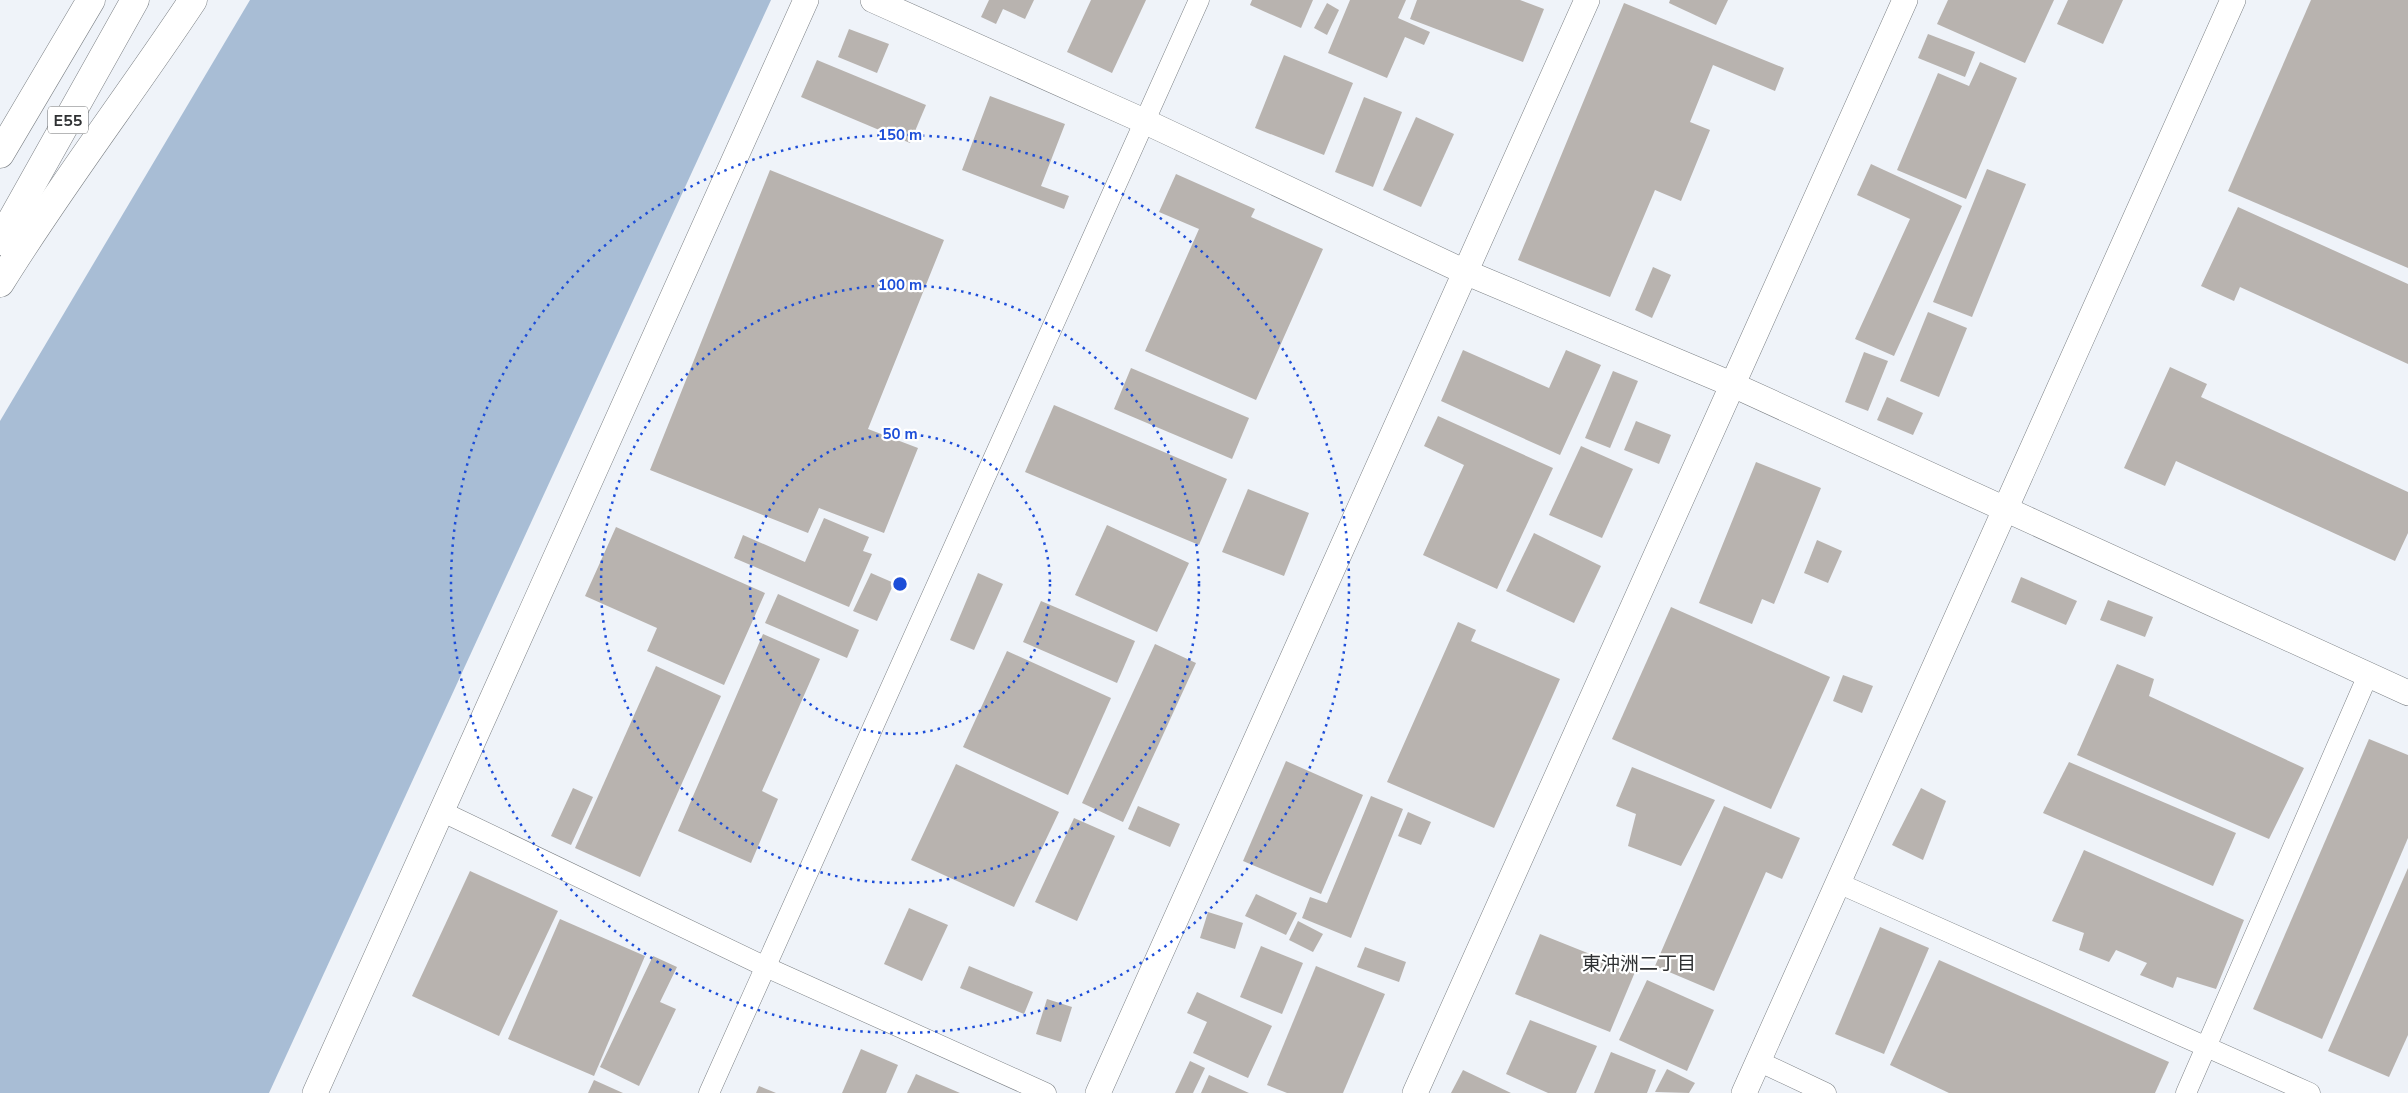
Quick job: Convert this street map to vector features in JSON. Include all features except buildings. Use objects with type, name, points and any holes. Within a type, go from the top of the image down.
[{"type":"highway","points":[[0,154],[91,0]]},
{"type":"highway","name":"E55","points":[[0,241],[135,0]]},
{"type":"highway","points":[[0,283],[32,232],[151,64],[193,0]]},
{"type":"street","points":[[315,1093],[806,0]]},
{"type":"street","points":[[320,1093],[810,0]]},
{"type":"street","points":[[872,0],[1146,122],[1465,272],[1731,384],[2408,693]]},
{"type":"street","points":[[709,1093],[1146,122],[1199,0]]},
{"type":"street","points":[[1098,1093],[1586,0]]},
{"type":"street","points":[[1415,1093],[1603,678],[1731,384],[1905,0]]},
{"type":"street","points":[[1744,1093],[2234,0]]},
{"type":"street","points":[[2186,1093],[2368,675]]},
{"type":"street","points":[[445,814],[766,967],[1046,1093]]},
{"type":"street","points":[[1838,883],[2310,1093]]},
{"type":"street","points":[[1758,1061],[1826,1093]]},
{"type":"water","points":[[250,0],[771,0],[269,1093],[0,1093],[0,421]]},
{"type":"district","name":"東沖洲二丁目","points":[[1639,963]]}]
